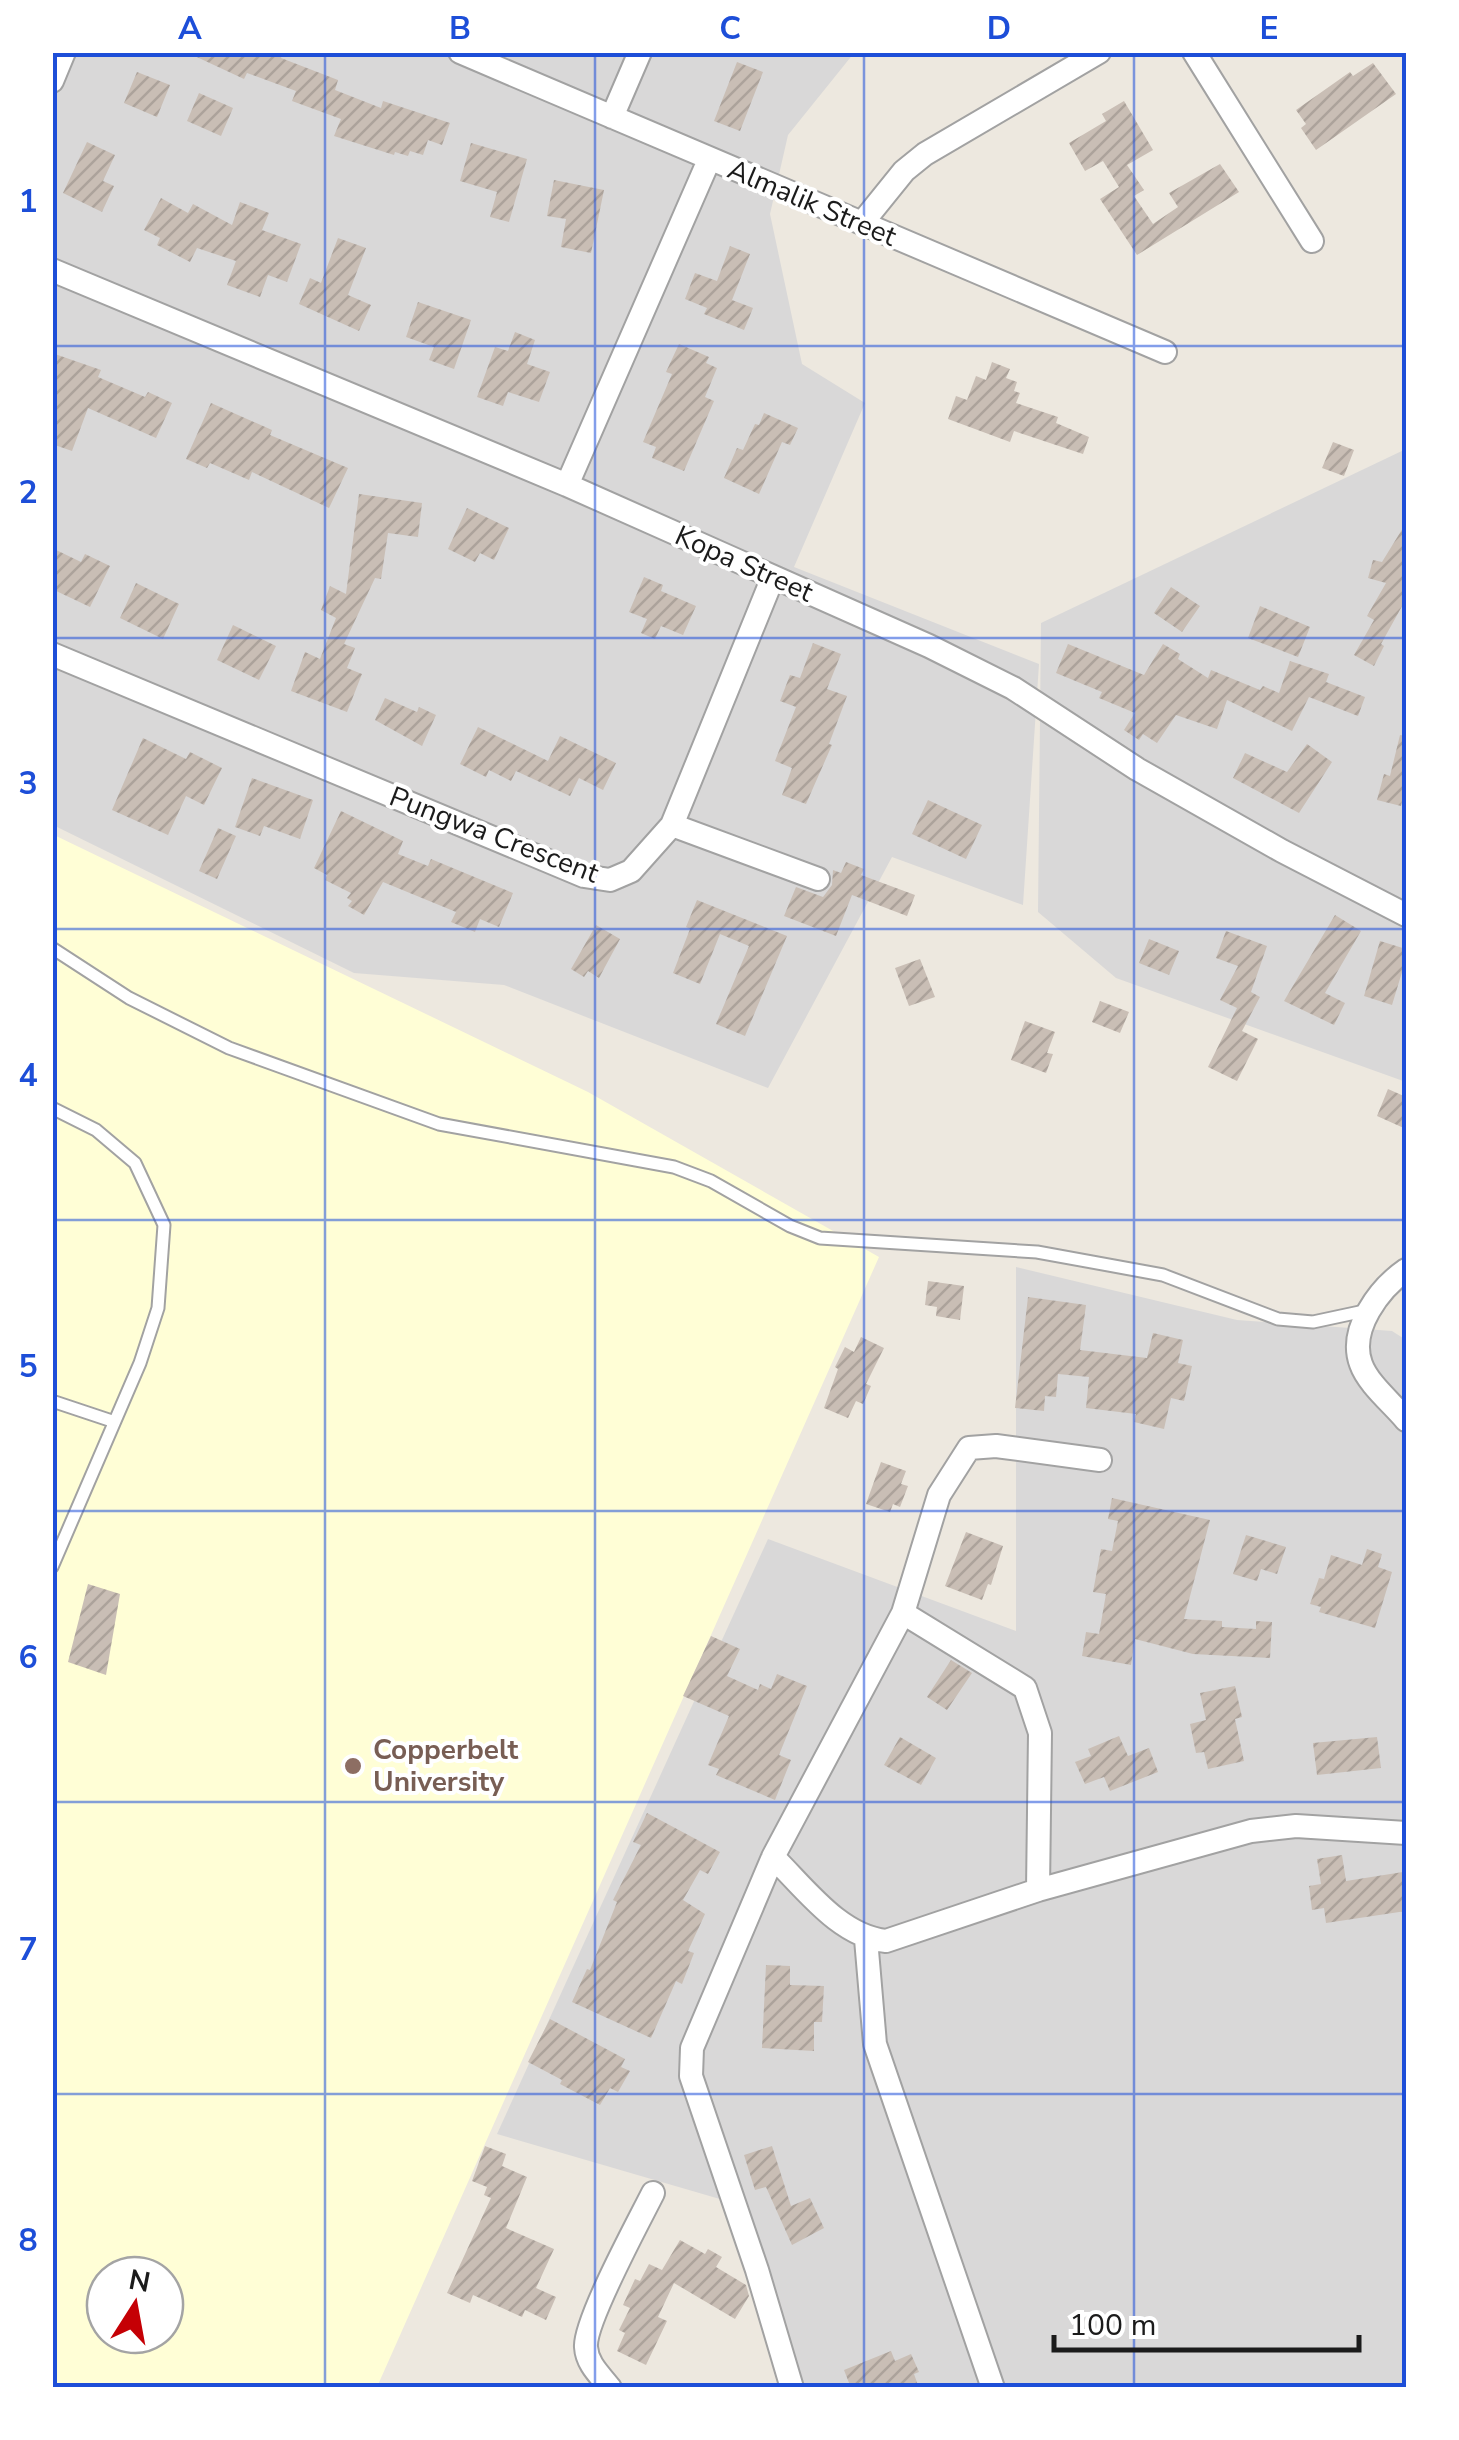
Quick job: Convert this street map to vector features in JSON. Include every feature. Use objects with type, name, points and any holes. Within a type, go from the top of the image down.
[{"type":"street","points":[[52,81],[64,52]]},
{"type":"street","name":"Almalik Street","points":[[460,52],[1165,352]]},
{"type":"street","points":[[612,117],[640,52]]},
{"type":"street","points":[[862,224],[904,171],[925,154],[1099,52]]},
{"type":"street","points":[[1194,52],[1312,242]]},
{"type":"street","points":[[567,485],[709,160]]},
{"type":"street","name":"Kopa Street","points":[[52,270],[567,485],[930,646],[1013,688],[1137,770],[1406,915]]},
{"type":"street","name":"Pungwa Crescent","points":[[52,654],[584,876],[610,880],[631,871],[672,825],[773,577]]},
{"type":"street","points":[[672,825],[818,879]]},
{"type":"street","points":[[1406,1270],[1388,1282],[1369,1310],[1359,1340],[1361,1364],[1406,1420]]},
{"type":"street","points":[[791,2387],[691,2076],[692,2048],[773,1857],[903,1612],[939,1496],[970,1448],[996,1446],[1100,1460]]},
{"type":"street","points":[[903,1612],[1025,1688],[1040,1733],[1038,1890]]},
{"type":"street","points":[[773,1857],[850,1930],[866,1939],[886,1941],[1038,1890],[1250,1832],[1296,1826],[1406,1833]]},
{"type":"street","points":[[866,1939],[876,2044],[992,2388]]},
{"type":"street","points":[[610,2388],[590,2364],[585,2344],[604,2294],[653,2192]]},
{"type":"lane","points":[[52,948],[129,998],[229,1048],[285,1070],[439,1124],[674,1167],[820,1238],[1037,1252],[1163,1275],[1216,1292],[1278,1320],[1313,1322],[1369,1310]]},
{"type":"lane","points":[[52,1108],[96,1130],[134,1164],[164,1224],[158,1308],[140,1362],[52,1568]]},
{"type":"lane","points":[[52,1401],[112,1422]]},
{"type":"shaded area","points":[[52,53],[854,53],[788,135],[770,214],[802,364],[865,403],[794,567],[1039,664],[1023,905],[892,857],[768,1088],[504,985],[354,973],[53,825]]},
{"type":"shaded area","points":[[1406,449],[1406,1082],[1116,978],[1038,912],[1041,623]]},
{"type":"shaded area","name":"Copperbelt University","points":[[52,834],[588,1092],[879,1257],[377,2387],[53,2387]]},
{"type":"shaded area","points":[[1016,1267],[1237,1320],[1392,1331],[1406,1340],[1406,2387],[796,2387],[737,2204],[497,2134],[768,1539],[1016,1631]]},
{"type":"building","points":[[186,52],[283,52],[281,58],[338,80],[335,90],[381,108],[383,101],[450,123],[442,145],[428,140],[423,155],[410,151],[408,156],[395,152],[394,155],[334,136],[341,119],[292,101],[296,91],[247,73],[244,79]]},
{"type":"building","points":[[737,62],[763,72],[740,131],[714,121]]},
{"type":"building","points":[[1373,63],[1396,94],[1316,150],[1301,128],[1306,124],[1296,110],[1350,72],[1353,76]]},
{"type":"building","points":[[137,72],[170,85],[157,117],[124,103]]},
{"type":"building","points":[[199,93],[233,108],[221,136],[187,121]]},
{"type":"building","points":[[1124,101],[1153,150],[1127,165],[1144,190],[1134,196],[1153,224],[1178,207],[1169,193],[1220,164],[1239,192],[1137,255],[1100,199],[1119,187],[1103,161],[1085,171],[1069,143],[1106,121],[1102,114]]},
{"type":"building","points":[[87,142],[115,155],[103,181],[114,186],[102,212],[63,193]]},
{"type":"building","points":[[471,143],[527,159],[509,222],[490,217],[497,192],[460,181]]},
{"type":"building","points":[[554,180],[604,190],[591,253],[561,247],[566,219],[547,216]]},
{"type":"building","points":[[161,198],[188,213],[193,204],[232,225],[240,202],[269,213],[262,230],[301,244],[287,282],[268,275],[260,297],[227,285],[236,261],[197,248],[190,262],[157,245],[160,238],[144,230]]},
{"type":"building","points":[[338,238],[366,248],[348,295],[371,305],[359,331],[299,304],[310,278],[321,283]]},
{"type":"building","points":[[730,246],[750,254],[732,300],[753,308],[744,330],[704,314],[707,308],[685,299],[695,273],[717,281]]},
{"type":"building","points":[[418,302],[471,320],[454,369],[429,360],[434,347],[406,337]]},
{"type":"building","points":[[515,332],[535,340],[527,364],[550,372],[539,402],[508,392],[503,406],[477,397],[495,347],[508,351]]},
{"type":"building","points":[[679,344],[709,357],[706,363],[717,368],[705,397],[714,401],[684,471],[652,458],[656,447],[643,442],[672,374],[666,372]]},
{"type":"building","points":[[52,353],[101,370],[98,377],[145,397],[148,392],[172,403],[156,438],[88,408],[72,451],[52,444]]},
{"type":"building","points":[[992,362],[1010,369],[1006,378],[1017,382],[1014,391],[1020,393],[1016,403],[1058,417],[1056,423],[1089,437],[1083,454],[1014,431],[1010,442],[948,419],[956,396],[967,400],[976,376],[986,380]]},
{"type":"building","points":[[211,403],[272,430],[270,435],[348,468],[329,508],[252,472],[249,480],[210,463],[207,468],[186,459]]},
{"type":"building","points":[[764,413],[798,428],[790,445],[782,442],[759,494],[724,478],[737,448],[743,450]]},
{"type":"building","points":[[1333,442],[1354,450],[1344,476],[1322,468]]},
{"type":"building","points":[[359,494],[422,503],[418,537],[388,533],[381,579],[375,578],[344,644],[355,648],[347,668],[362,674],[347,712],[291,691],[305,652],[320,659],[336,618],[321,610],[330,586],[346,594]]},
{"type":"building","points":[[467,508],[509,528],[494,560],[480,553],[475,562],[448,549]]},
{"type":"building","points":[[1406,523],[1406,599],[1381,644],[1384,646],[1374,666],[1354,655],[1374,620],[1367,616],[1386,583],[1368,578],[1373,560],[1382,562]]},
{"type":"building","points":[[52,548],[81,562],[85,554],[110,566],[90,607],[52,589]]},
{"type":"building","points":[[644,577],[663,585],[661,591],[696,606],[683,635],[661,626],[655,639],[641,633],[647,619],[629,612]]},
{"type":"building","points":[[136,583],[179,604],[163,639],[120,618]]},
{"type":"building","points":[[1171,587],[1200,606],[1182,632],[1154,613]]},
{"type":"building","points":[[1260,606],[1310,627],[1298,657],[1248,638]]},
{"type":"building","points":[[233,625],[276,646],[259,680],[217,660]]},
{"type":"building","points":[[813,643],[841,654],[827,689],[847,696],[829,744],[832,745],[806,804],[782,795],[792,768],[775,761],[796,707],[780,701],[790,675],[800,678]]},
{"type":"building","points":[[1068,644],[1144,675],[1163,644],[1208,678],[1211,670],[1260,690],[1263,686],[1279,693],[1290,661],[1329,674],[1326,682],[1365,697],[1358,716],[1309,697],[1292,731],[1227,700],[1217,729],[1176,715],[1157,743],[1143,734],[1139,740],[1124,730],[1135,713],[1099,698],[1102,692],[1056,673]]},
{"type":"building","points":[[385,698],[417,712],[419,707],[436,715],[422,746],[375,720]]},
{"type":"building","points":[[478,727],[548,761],[560,736],[616,763],[603,790],[579,778],[570,796],[516,771],[511,781],[489,770],[486,777],[460,764]]},
{"type":"building","points":[[1400,735],[1406,736],[1406,784],[1401,806],[1377,800],[1384,774],[1390,776]]},
{"type":"building","points":[[143,738],[186,759],[190,752],[222,768],[204,805],[186,796],[168,835],[112,810]]},
{"type":"building","points":[[1307,744],[1332,762],[1299,813],[1233,778],[1245,753],[1287,772]]},
{"type":"building","points":[[252,778],[313,800],[300,839],[264,826],[260,836],[235,827]]},
{"type":"building","points":[[928,800],[982,825],[966,859],[912,834]]},
{"type":"building","points":[[341,811],[403,841],[398,854],[428,866],[431,859],[513,893],[499,927],[480,919],[475,932],[451,922],[456,912],[383,882],[364,915],[348,906],[351,893],[325,880],[327,875],[314,868]]},
{"type":"building","points":[[218,828],[236,836],[217,879],[199,871]]},
{"type":"building","points":[[846,862],[864,869],[861,875],[915,895],[907,916],[852,895],[836,936],[784,916],[796,887],[823,897],[832,885],[833,870],[841,873]]},
{"type":"building","points":[[697,900],[787,936],[745,1036],[716,1024],[749,946],[720,934],[700,984],[673,973]]},
{"type":"building","points":[[1335,915],[1361,931],[1325,993],[1345,1003],[1334,1025],[1284,1001]]},
{"type":"building","points":[[596,925],[620,939],[599,978],[588,971],[584,977],[571,969]]},
{"type":"building","points":[[1226,931],[1267,946],[1251,992],[1260,997],[1242,1031],[1258,1039],[1237,1081],[1208,1067],[1237,1008],[1220,1000],[1238,966],[1216,958]]},
{"type":"building","points":[[1149,939],[1179,951],[1169,975],[1139,963]]},
{"type":"building","points":[[1380,941],[1406,949],[1392,1005],[1364,996]]},
{"type":"building","points":[[920,959],[935,997],[909,1006],[895,968]]},
{"type":"building","points":[[1100,1001],[1129,1012],[1120,1033],[1092,1022]]},
{"type":"building","points":[[1025,1021],[1055,1032],[1047,1053],[1053,1054],[1046,1073],[1011,1060]]},
{"type":"building","points":[[1388,1089],[1406,1097],[1406,1129],[1377,1116]]},
{"type":"building","points":[[928,1281],[964,1286],[960,1320],[936,1316],[937,1307],[925,1305]]},
{"type":"building","points":[[1028,1297],[1086,1305],[1080,1350],[1147,1358],[1153,1333],[1183,1340],[1178,1363],[1192,1366],[1184,1401],[1171,1398],[1164,1429],[1134,1422],[1136,1414],[1086,1408],[1089,1377],[1058,1374],[1056,1397],[1045,1396],[1044,1411],[1015,1408]]},
{"type":"building","points":[[861,1337],[884,1348],[866,1384],[871,1386],[863,1404],[856,1401],[848,1418],[824,1408],[845,1347],[854,1352]]},
{"type":"building","points":[[881,1462],[906,1471],[901,1484],[908,1486],[900,1507],[893,1504],[890,1512],[866,1504]]},
{"type":"building","points":[[1112,1498],[1210,1520],[1184,1619],[1222,1621],[1222,1627],[1256,1629],[1256,1621],[1272,1622],[1270,1658],[1193,1654],[1135,1639],[1131,1665],[1082,1656],[1086,1632],[1099,1634],[1106,1594],[1093,1592],[1101,1549],[1112,1551],[1118,1521],[1108,1519]]},
{"type":"building","points":[[966,1532],[1003,1546],[982,1600],[945,1586]]},
{"type":"building","points":[[1246,1535],[1286,1547],[1277,1574],[1261,1569],[1257,1581],[1233,1574]]},
{"type":"building","points":[[1367,1549],[1382,1554],[1378,1567],[1392,1572],[1375,1628],[1319,1612],[1321,1607],[1310,1604],[1319,1578],[1324,1579],[1331,1555],[1362,1565]]},
{"type":"building","points":[[88,1584],[120,1594],[106,1675],[68,1662]]},
{"type":"building","points":[[711,1636],[740,1649],[727,1676],[758,1690],[760,1684],[771,1689],[777,1674],[807,1686],[779,1755],[791,1760],[775,1800],[716,1775],[719,1769],[708,1765],[729,1716],[683,1696]]},
{"type":"building","points":[[951,1660],[972,1673],[947,1710],[927,1697]]},
{"type":"building","points":[[1235,1686],[1242,1717],[1235,1719],[1244,1761],[1208,1769],[1204,1752],[1196,1753],[1190,1724],[1206,1720],[1200,1693]]},
{"type":"building","points":[[1119,1736],[1128,1756],[1149,1748],[1158,1772],[1110,1791],[1104,1777],[1085,1784],[1075,1762],[1091,1756],[1088,1749]]},
{"type":"building","points":[[900,1737],[936,1758],[921,1785],[884,1765]]},
{"type":"building","points":[[1377,1737],[1381,1768],[1317,1775],[1313,1743]]},
{"type":"building","points":[[647,1813],[720,1852],[708,1874],[700,1870],[683,1900],[705,1914],[688,1951],[694,1953],[682,1984],[676,1981],[651,2038],[572,2002],[587,1969],[590,1970],[617,1902],[613,1900],[641,1845],[633,1842]]},
{"type":"building","points":[[1342,1855],[1346,1881],[1403,1872],[1406,1911],[1326,1923],[1324,1908],[1312,1910],[1309,1886],[1321,1884],[1317,1859]]},
{"type":"building","points":[[766,1965],[790,1966],[790,1985],[824,1986],[822,2022],[814,2022],[814,2051],[762,2048]]},
{"type":"building","points":[[550,2019],[625,2059],[621,2067],[630,2071],[618,2092],[610,2088],[600,2105],[528,2062]]},
{"type":"building","points":[[485,2146],[506,2154],[502,2166],[527,2177],[506,2228],[554,2249],[536,2288],[556,2297],[546,2320],[525,2310],[522,2317],[473,2295],[470,2303],[447,2293],[491,2198],[484,2195],[487,2187],[472,2181]]},
{"type":"building","points":[[772,2146],[791,2206],[810,2198],[824,2228],[792,2245],[766,2187],[755,2190],[744,2155]]},
{"type":"building","points":[[680,2240],[705,2254],[708,2249],[722,2257],[716,2267],[746,2285],[749,2296],[735,2319],[674,2283],[658,2317],[667,2321],[646,2365],[617,2351],[625,2333],[619,2330],[630,2308],[623,2305],[635,2279],[640,2281],[649,2264],[662,2270]]},
{"type":"building","points":[[891,2351],[895,2361],[911,2354],[919,2372],[914,2374],[919,2388],[851,2388],[844,2370]]},
{"type":"place","name":"Copperbelt University","points":[[353,1766]]}]
